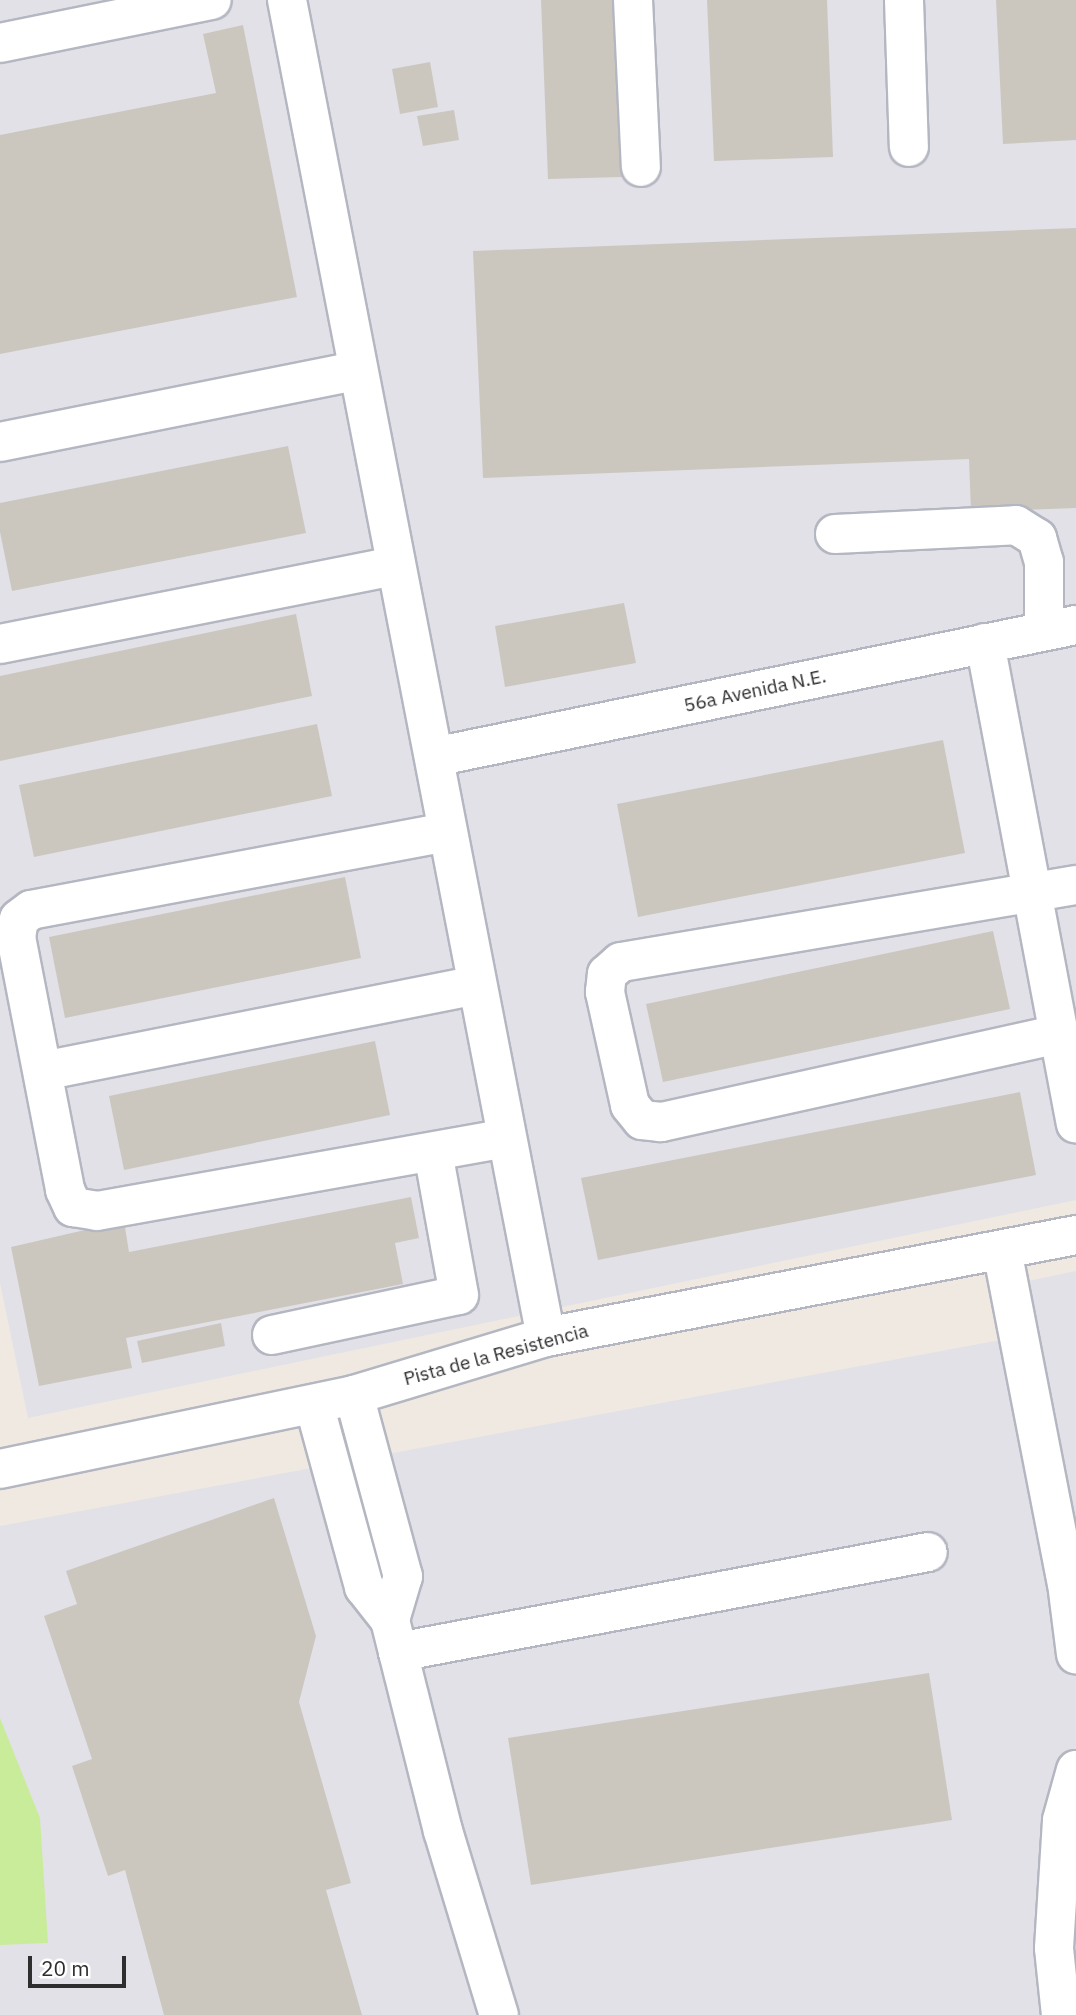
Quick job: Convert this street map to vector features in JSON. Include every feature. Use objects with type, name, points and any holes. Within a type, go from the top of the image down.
[{"type":"street","points":[[0,43],[212,0]]},
{"type":"street","points":[[287,0],[355,370],[434,757],[545,1337]]},
{"type":"street","points":[[633,0],[641,167]]},
{"type":"street","points":[[904,0],[909,146]]},
{"type":"street","points":[[0,442],[355,370]]},
{"type":"street","points":[[835,534],[1016,525],[1037,538],[1060,628]]},
{"type":"street","points":[[0,644],[395,566]]},
{"type":"street","name":"56a Avenida N.E.","points":[[434,757],[1060,628]]},
{"type":"street","points":[[985,643],[1076,1123]]},
{"type":"street","points":[[447,832],[31,910],[19,919],[16,937],[65,1190],[73,1207],[97,1211],[506,1138]]},
{"type":"street","points":[[1059,1034],[661,1122],[642,1119],[630,1105],[605,992],[607,974],[621,962],[1076,885]]},
{"type":"street","points":[[43,1071],[476,985]]},
{"type":"street","points":[[272,1335],[459,1296],[433,1152]]},
{"type":"street","name":"Pista de la Resistencia","points":[[0,1469],[354,1395],[545,1337],[1076,1235]]},
{"type":"street","points":[[1002,1250],[1067,1584],[1076,1654]]},
{"type":"street","points":[[354,1395],[403,1576],[394,1636]]},
{"type":"street","points":[[314,1404],[364,1587],[394,1636],[443,1830],[499,2015]]},
{"type":"street","points":[[394,1636],[928,1552]]},
{"type":"street","points":[[1061,2015],[1055,1948],[1062,1820],[1076,1770]]},
{"type":"shaded area","points":[[0,0],[1076,0],[1076,1200],[28,1418],[0,1283]]},
{"type":"shaded area","points":[[1076,1271],[1076,2015],[0,2015],[0,1526],[1022,1336],[1009,1285]]},
{"type":"green space","points":[[0,1718],[40,1818],[48,1943],[0,1945]]},
{"type":"building","points":[[541,0],[615,0],[623,177],[548,179]]},
{"type":"building","points":[[707,0],[827,0],[833,157],[714,161]]},
{"type":"building","points":[[996,0],[1076,0],[1076,140],[1003,144]]},
{"type":"building","points":[[243,25],[297,297],[0,354],[0,135],[216,93],[203,34]]},
{"type":"building","points":[[430,62],[438,107],[400,114],[392,69]]},
{"type":"building","points":[[454,110],[459,140],[423,146],[417,116]]},
{"type":"building","points":[[1076,228],[1076,508],[971,512],[969,459],[483,478],[473,251]]},
{"type":"building","points":[[288,446],[306,533],[12,591],[0,532],[0,503]]},
{"type":"building","points":[[624,603],[636,663],[505,687],[495,626]]},
{"type":"building","points":[[296,614],[312,696],[0,761],[0,676]]},
{"type":"building","points":[[317,724],[332,796],[34,857],[19,785]]},
{"type":"building","points":[[943,740],[965,853],[638,917],[617,804]]},
{"type":"building","points":[[345,877],[361,958],[65,1018],[49,937]]},
{"type":"building","points":[[993,931],[1010,1009],[663,1082],[646,1004]]},
{"type":"building","points":[[375,1041],[390,1115],[124,1170],[109,1096]]},
{"type":"building","points":[[1020,1092],[1036,1175],[598,1260],[581,1178]]},
{"type":"building","points":[[411,1197],[419,1238],[395,1243],[403,1284],[126,1338],[132,1368],[39,1386],[11,1247],[124,1221],[129,1252]]},
{"type":"building","points":[[221,1323],[225,1346],[142,1363],[137,1341]]},
{"type":"building","points":[[274,1498],[316,1636],[299,1702],[351,1883],[326,1890],[362,2015],[164,2015],[125,1870],[108,1876],[72,1766],[92,1759],[44,1616],[77,1604],[66,1571]]},
{"type":"building","points":[[929,1673],[952,1820],[531,1885],[508,1738]]}]
